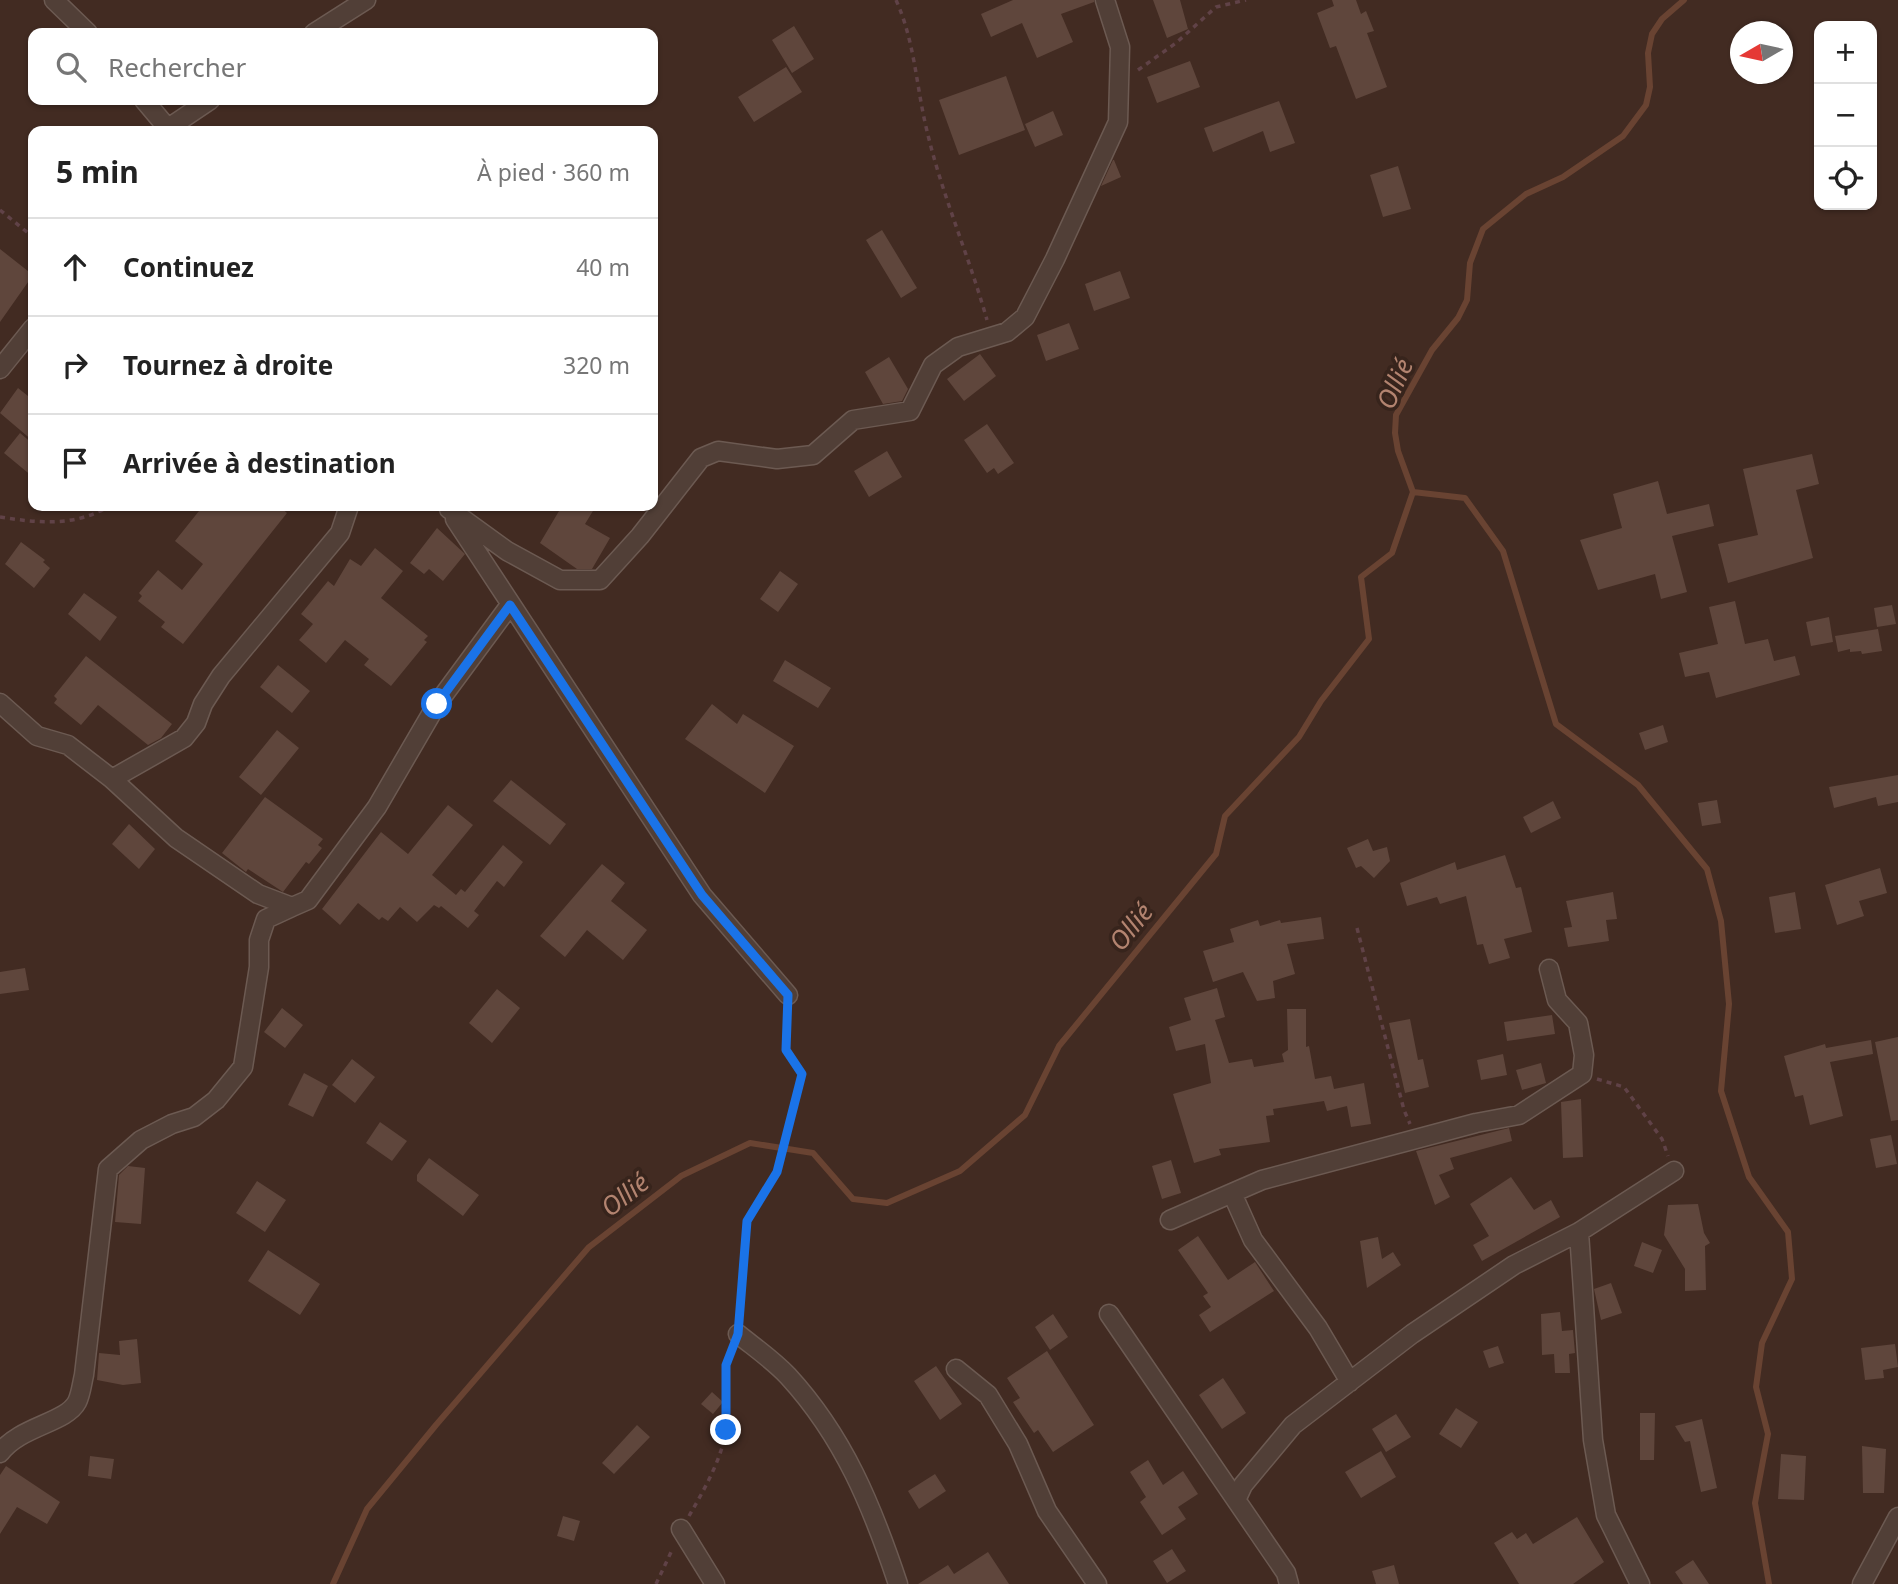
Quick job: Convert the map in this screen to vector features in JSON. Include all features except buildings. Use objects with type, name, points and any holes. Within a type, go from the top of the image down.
[{"type":"street","points":[[54,0],[83,28]]},
{"type":"street","points":[[322,28],[366,0]]},
{"type":"street","points":[[451,511],[507,551],[560,580],[600,580],[640,536],[701,458],[718,451],[777,458],[813,455],[853,420],[910,411],[933,365],[958,347],[1007,332],[1025,317],[1055,259],[1118,122],[1120,47],[1105,0]]},
{"type":"street","points":[[148,105],[164,126]]},
{"type":"street","points":[[173,126],[203,105]]},
{"type":"street","points":[[0,369],[28,334]]},
{"type":"street","points":[[112,779],[184,738],[196,723],[220,676],[340,534],[347,511]]},
{"type":"street","points":[[449,511],[702,895],[788,995]]},
{"type":"street","points":[[0,1453],[10,1440],[67,1413],[77,1403],[84,1375],[108,1169],[141,1140],[172,1124],[194,1118],[216,1100],[243,1067],[259,967],[259,940],[266,919],[308,900],[362,827],[437,704],[510,605]]},
{"type":"street","points":[[0,703],[37,736],[68,745],[112,779],[176,838],[258,894],[292,907]]},
{"type":"street","points":[[1170,1220],[1262,1180],[1518,1115],[1582,1074],[1584,1055],[1578,1023],[1557,1000],[1549,969]]},
{"type":"street","points":[[1237,1497],[1243,1485],[1293,1425],[1412,1335],[1514,1265],[1579,1232],[1674,1171]]},
{"type":"street","points":[[1232,1193],[1253,1240],[1318,1328],[1350,1382]]},
{"type":"street","points":[[1579,1232],[1593,1440],[1606,1515],[1640,1584]]},
{"type":"street","points":[[1109,1314],[1237,1497],[1286,1573],[1289,1584]]},
{"type":"street","points":[[738,1334],[787,1375],[850,1460],[879,1526],[898,1584]]},
{"type":"street","points":[[956,1368],[988,1395],[1018,1444],[1047,1511],[1097,1584]]},
{"type":"street","points":[[1862,1584],[1898,1517]]},
{"type":"street","points":[[681,1529],[715,1584]]},
{"type":"path","points":[[896,0],[917,67],[926,128],[950,212],[992,337]]},
{"type":"path","points":[[1120,83],[1176,43],[1216,7],[1246,0]]},
{"type":"path","points":[[0,210],[28,233]]},
{"type":"path","points":[[0,517],[53,522],[86,519],[100,511]]},
{"type":"path","points":[[1357,928],[1404,1110],[1417,1139]]},
{"type":"path","points":[[656,1584],[681,1529],[709,1480],[726,1430],[726,1365],[738,1334],[747,1221],[777,1172],[802,1074],[786,1050],[788,995]]},
{"type":"path","points":[[1582,1074],[1624,1087],[1662,1139],[1674,1171]]},
{"type":"waterway","name":"Ollié","points":[[333,1584],[367,1509],[436,1425],[589,1247],[681,1176],[750,1143],[813,1153],[853,1199],[887,1203],[960,1171],[1025,1115],[1059,1046],[1216,854],[1225,816],[1299,737],[1321,701],[1369,639],[1361,577],[1392,553],[1413,492],[1398,451],[1396,415],[1432,350],[1458,318],[1467,300],[1470,263],[1483,229],[1526,194],[1563,177],[1623,136],[1646,105],[1650,87],[1648,53],[1652,34],[1662,19],[1684,0]]},
{"type":"waterway","points":[[1413,492],[1465,498],[1503,551],[1556,724],[1638,785],[1707,869],[1721,921],[1729,1004],[1721,1091],[1749,1177],[1788,1232],[1792,1279],[1762,1343],[1756,1387],[1768,1434],[1755,1503],[1769,1584]]},
{"type":"route","points":[[437,704],[510,605],[702,895],[788,995],[786,1050],[802,1074],[777,1172],[747,1221],[738,1334],[726,1365],[726,1430]]}]
